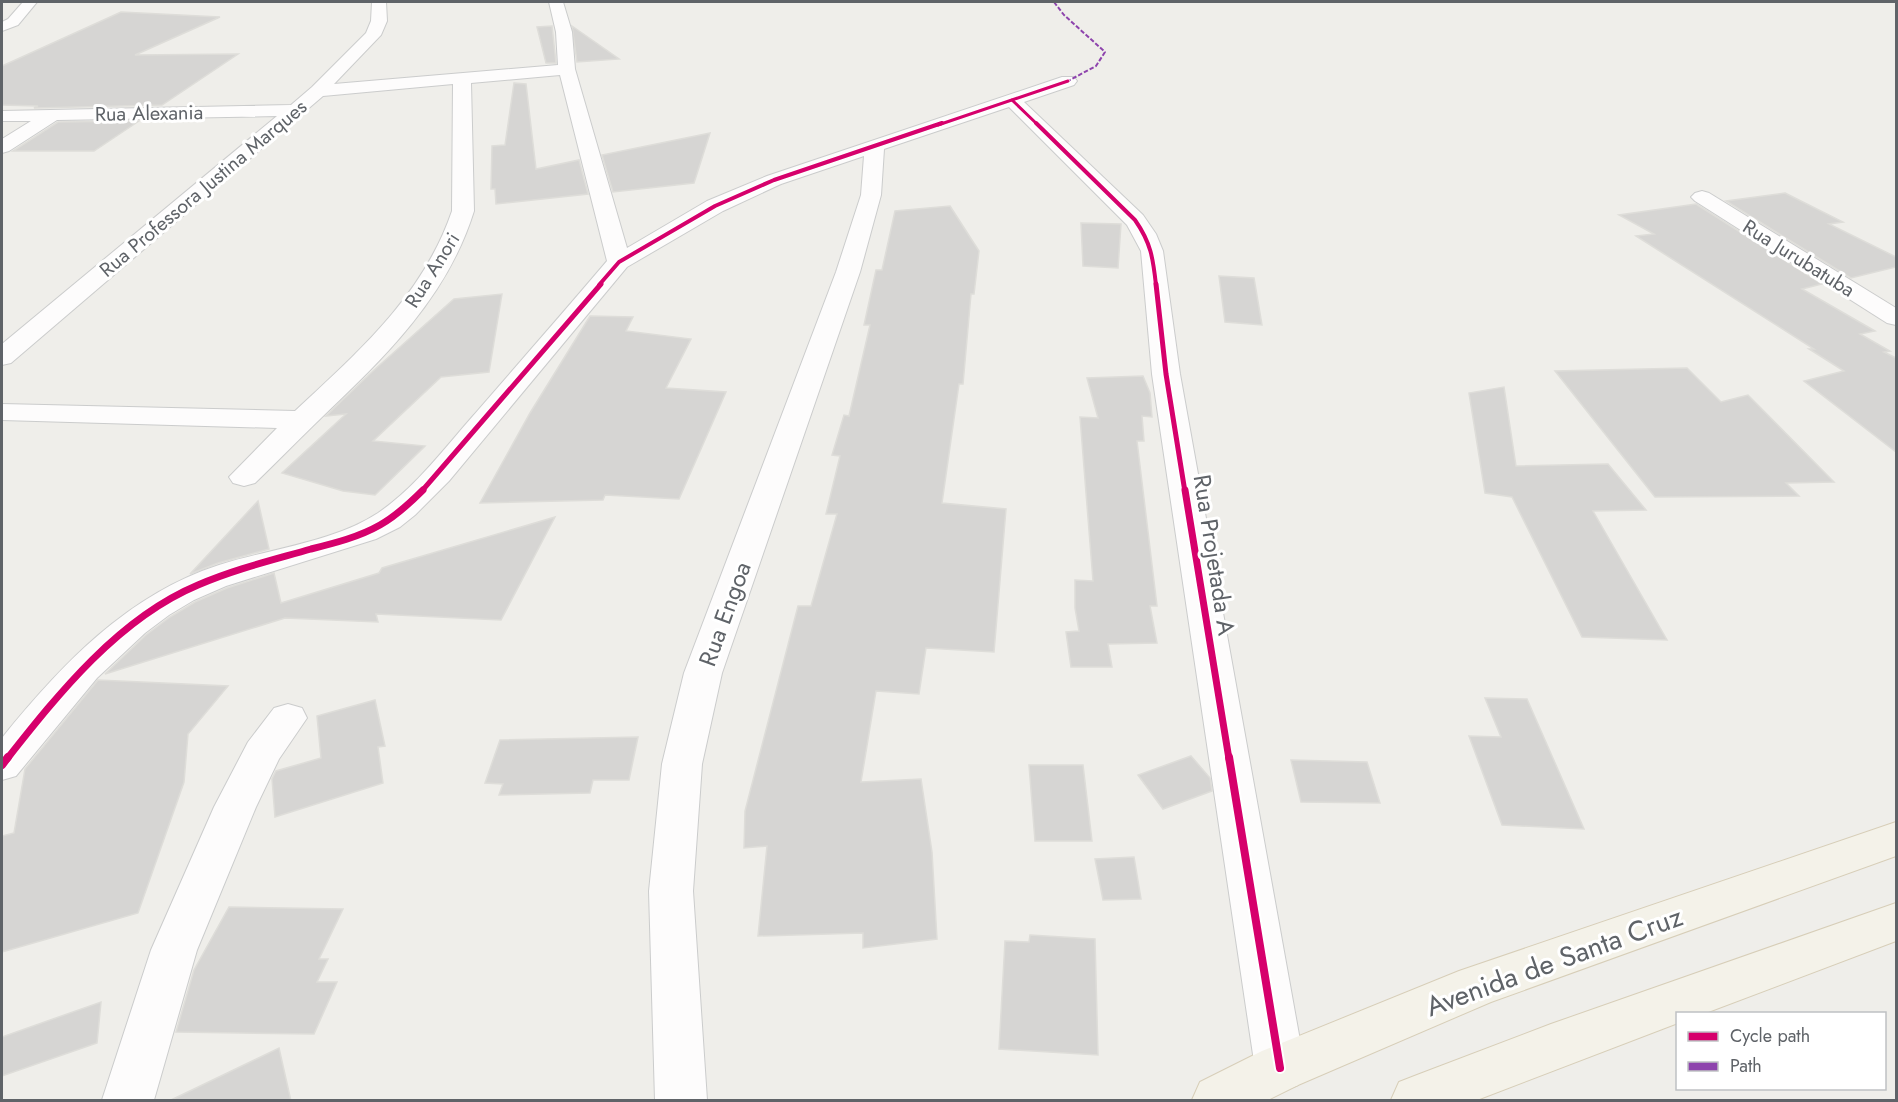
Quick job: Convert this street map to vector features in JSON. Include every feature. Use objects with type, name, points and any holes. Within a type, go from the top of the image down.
[{"type":"main road","name":"Avenida de Santa Cruz","points":[[1218,1101],[1280,1068],[1476,986],[1896,839]]},
{"type":"main road","points":[[1417,1101],[1551,1047],[1896,922]]},
{"type":"street","name":"Rua Professora Justina Marques","points":[[2,357],[318,91],[373,35],[379,21],[379,2]]},
{"type":"street","points":[[556,2],[564,32],[567,69],[619,262]]},
{"type":"street","points":[[2,10],[27,6]]},
{"type":"street","points":[[2,27],[13,22],[27,6]]},
{"type":"street","points":[[318,91],[567,69]]},
{"type":"street","name":"Rua Anori","points":[[244,477],[301,420],[371,356],[419,297],[458,230],[463,210],[462,78]]},
{"type":"street","points":[[2,765],[31,727],[90,663],[149,612],[181,592],[218,578],[347,539],[380,525],[409,505],[438,475],[619,262],[688,220],[737,195],[774,180],[1068,81]]},
{"type":"street","name":"Rua Projetada A","points":[[1012,100],[1130,214],[1145,234],[1152,251],[1166,374],[1280,1068]]},
{"type":"street","name":"Rua Alexania","points":[[2,116],[297,110]]},
{"type":"street","points":[[2,147],[53,115]]},
{"type":"street","name":"Rua Engoa","points":[[681,1101],[671,891],[682,764],[703,673],[848,272],[871,195],[875,146]]},
{"type":"street","name":"Rua Jurubatuba","points":[[1702,197],[1896,318]]},
{"type":"street","points":[[2,412],[301,420]]},
{"type":"street","points":[[128,1101],[174,950],[235,807],[257,762],[288,718]]},
{"type":"building","points":[[121,12],[220,17],[135,55],[238,54],[162,105],[34,108],[38,106],[2,105],[2,66]]},
{"type":"building","points":[[552,26],[556,63],[546,63],[537,27]]},
{"type":"building","points":[[572,26],[619,59],[577,62]]},
{"type":"building","points":[[514,83],[526,84],[536,169],[579,160],[588,194],[496,204],[495,189],[491,189],[492,146],[505,145]]},
{"type":"building","points":[[139,121],[94,151],[13,151],[58,122]]},
{"type":"building","points":[[710,133],[694,183],[613,192],[602,155]]},
{"type":"building","points":[[1785,193],[1843,222],[1829,224],[1896,257],[1896,267],[1851,278],[1726,201]]},
{"type":"building","points":[[1696,204],[1822,284],[1802,289],[1875,331],[1860,334],[1890,351],[1884,352],[1896,358],[1896,452],[1804,381],[1844,371],[1809,349],[1814,349],[1636,236],[1654,234],[1619,215]]},
{"type":"building","points":[[950,206],[979,251],[974,294],[971,294],[963,384],[959,384],[942,503],[1006,509],[994,652],[926,648],[919,694],[876,691],[861,782],[921,779],[932,852],[937,939],[863,948],[863,933],[758,936],[767,846],[744,848],[745,811],[798,606],[811,606],[837,514],[826,514],[840,456],[832,455],[844,415],[849,416],[870,325],[864,325],[876,270],[882,270],[895,211]]},
{"type":"building","points":[[1081,223],[1121,224],[1118,268],[1083,266]]},
{"type":"building","points":[[1219,276],[1254,278],[1262,325],[1225,322]]},
{"type":"building","points":[[502,294],[489,372],[441,377],[373,441],[425,446],[375,495],[343,491],[282,473],[346,414],[326,416],[454,299]]},
{"type":"building","points":[[590,316],[633,317],[626,331],[691,339],[666,388],[726,392],[679,499],[605,495],[603,500],[480,503],[530,413]]},
{"type":"building","points":[[1687,368],[1721,402],[1748,395],[1834,482],[1786,483],[1799,496],[1655,497],[1555,371]]},
{"type":"building","points":[[1143,376],[1150,393],[1152,417],[1142,416],[1144,441],[1137,441],[1157,606],[1150,606],[1157,643],[1108,644],[1112,667],[1071,667],[1066,632],[1079,631],[1075,608],[1075,580],[1093,581],[1080,417],[1098,418],[1087,378]]},
{"type":"building","points":[[1504,387],[1516,466],[1608,464],[1646,510],[1593,511],[1667,640],[1582,637],[1512,497],[1485,493],[1469,393]]},
{"type":"building","points":[[258,501],[269,549],[218,563],[190,574]]},
{"type":"building","points":[[555,517],[501,620],[376,614],[378,622],[285,618],[105,674],[146,635],[170,617],[195,602],[227,588],[274,573],[281,603],[379,573],[382,568]]},
{"type":"building","points":[[98,680],[228,686],[188,734],[184,782],[138,913],[2,952],[2,836],[14,833],[25,769]]},
{"type":"building","points":[[1485,698],[1527,699],[1584,829],[1502,825],[1469,736],[1501,737]]},
{"type":"building","points":[[375,700],[385,746],[378,747],[383,783],[275,817],[272,779],[276,771],[321,758],[317,716]]},
{"type":"building","points":[[638,737],[629,780],[593,780],[590,793],[499,795],[503,784],[485,783],[500,740]]},
{"type":"building","points":[[1191,756],[1210,778],[1212,791],[1163,809],[1138,775]]},
{"type":"building","points":[[1291,760],[1367,762],[1380,803],[1301,802]]},
{"type":"building","points":[[1029,765],[1083,765],[1092,841],[1035,841]]},
{"type":"building","points":[[1134,857],[1141,899],[1103,900],[1095,859]]},
{"type":"building","points":[[229,907],[343,909],[319,959],[328,959],[317,982],[337,982],[314,1034],[176,1032],[194,970]]},
{"type":"building","points":[[1030,935],[1095,939],[1098,1055],[999,1049],[1005,941],[1029,942]]},
{"type":"building","points":[[101,1002],[97,1043],[2,1076],[2,1037]]},
{"type":"building","points":[[279,1048],[291,1101],[169,1101]]},
{"type":"marked path","points":[[1054,2],[1064,15],[1105,52],[1096,66],[1068,81]]},
{"type":"cycle path","points":[[2,765],[61,693],[84,669],[132,625],[157,607],[182,592],[214,579],[365,532],[380,525],[404,508],[438,475],[619,262],[715,206],[774,180],[1068,81]]},
{"type":"cycle path","points":[[1012,100],[1135,220],[1145,234],[1152,251],[1166,374],[1280,1068]]}]
